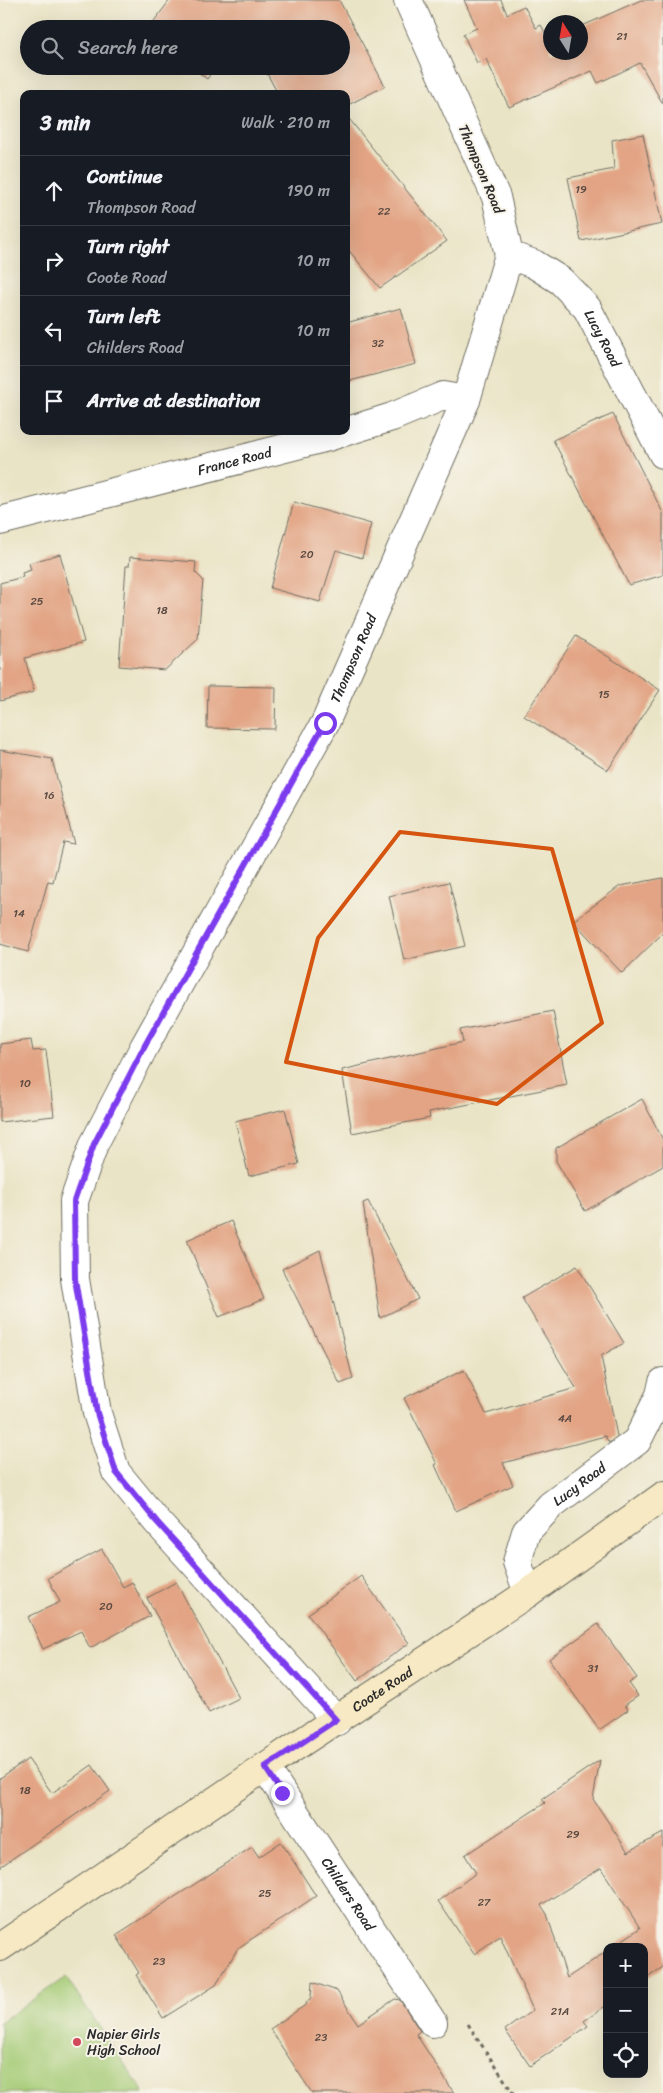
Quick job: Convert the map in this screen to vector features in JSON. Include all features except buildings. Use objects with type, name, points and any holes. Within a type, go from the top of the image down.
[{"type":"street","name":"Thompson Road","points":[[336,1720],[157,1522],[116,1472],[97,1413],[75,1279],[74,1201],[94,1144],[140,1055],[325,723],[466,400],[510,255],[496,197],[408,0]]},
{"type":"street","name":"Lucy Road","points":[[510,255],[534,264],[561,281],[587,308],[663,454]]},
{"type":"street","name":"France Road","points":[[350,430],[392,417],[443,396],[466,400]]},
{"type":"street","name":"France Road","points":[[0,521],[334,435]]},
{"type":"street","name":"Lucy Road","points":[[528,1593],[517,1562],[526,1532],[551,1505],[637,1441],[660,1395],[663,1382]]},
{"type":"street","name":"Coote Road","points":[[0,1947],[265,1767],[528,1593],[663,1496]]},
{"type":"street","name":"Childers Road","points":[[265,1767],[433,2023]]},
{"type":"highlighted area","points":[[400,832],[552,849],[602,1023],[497,1104],[286,1062],[318,938]]},
{"type":"green space","points":[[66,1977],[144,2093],[0,2093],[0,2022]]},
{"type":"place","name":"Napier Girls High School","points":[[77,2042]]},
{"type":"route","points":[[282,1793],[265,1767],[336,1720],[157,1522],[116,1472],[97,1413],[75,1279],[74,1201],[94,1144],[144,1047],[325,723]]}]
